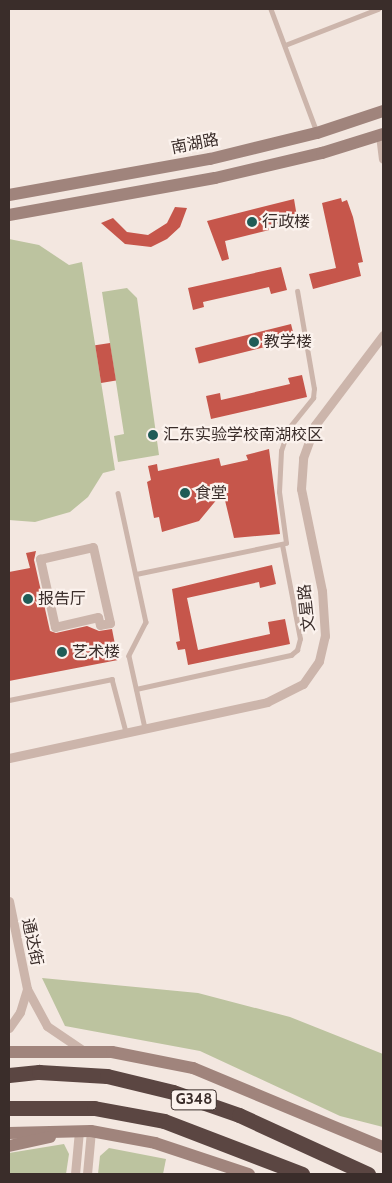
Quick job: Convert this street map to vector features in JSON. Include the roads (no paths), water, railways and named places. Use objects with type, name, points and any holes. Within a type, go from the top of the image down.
[{"type":"highway","name":"G348","points":[[9,1075],[39,1072],[107,1076],[173,1092],[239,1115],[368,1174]]},
{"type":"highway","name":"G348","points":[[9,1108],[94,1108],[164,1121],[223,1140],[302,1174]]},
{"type":"main road","name":"南湖路","points":[[9,195],[210,159],[317,133],[383,111]]},
{"type":"main road","points":[[9,215],[215,178],[381,134]]},
{"type":"main road","points":[[9,1052],[112,1052],[193,1068],[383,1147]]},
{"type":"main road","points":[[9,1133],[85,1131],[155,1143],[249,1174]]},
{"type":"main road","points":[[9,1146],[85,1131]]},
{"type":"street","points":[[381,134],[383,159]]},
{"type":"street","name":"文星路","points":[[9,758],[282,696],[303,684],[319,661],[325,636],[324,615],[301,490],[302,458],[315,425],[383,335]]},
{"type":"street","points":[[93,547],[110,623],[100,625],[98,617],[55,627],[40,559],[93,547]]},
{"type":"street","name":"通达街","points":[[9,901],[27,989]]},
{"type":"street","points":[[9,1028],[20,1012],[27,989]]},
{"type":"street","points":[[27,989],[48,1026],[84,1051]]},
{"type":"street","points":[[75,1174],[85,1131]]},
{"type":"street","points":[[85,1131],[87,1174]]},
{"type":"lane","points":[[271,9],[317,133]]},
{"type":"lane","points":[[285,46],[378,9]]},
{"type":"lane","points":[[136,689],[291,655],[297,650],[300,639],[282,545],[288,535],[279,492],[280,451],[288,429],[313,398],[314,389],[296,291]]},
{"type":"lane","points":[[118,493],[146,622],[144,632],[129,650],[145,728]]},
{"type":"lane","points":[[136,574],[282,545]]},
{"type":"lane","points":[[9,700],[112,679],[126,732]]},
{"type":"place","name":"行政楼","points":[[252,222]]},
{"type":"place","name":"教学楼","points":[[254,342]]},
{"type":"place","name":"汇东实验学校南湖校区","points":[[153,435]]},
{"type":"place","name":"食堂","points":[[185,493]]},
{"type":"place","name":"报告厅","points":[[28,599]]},
{"type":"place","name":"艺术楼","points":[[62,652]]}]
